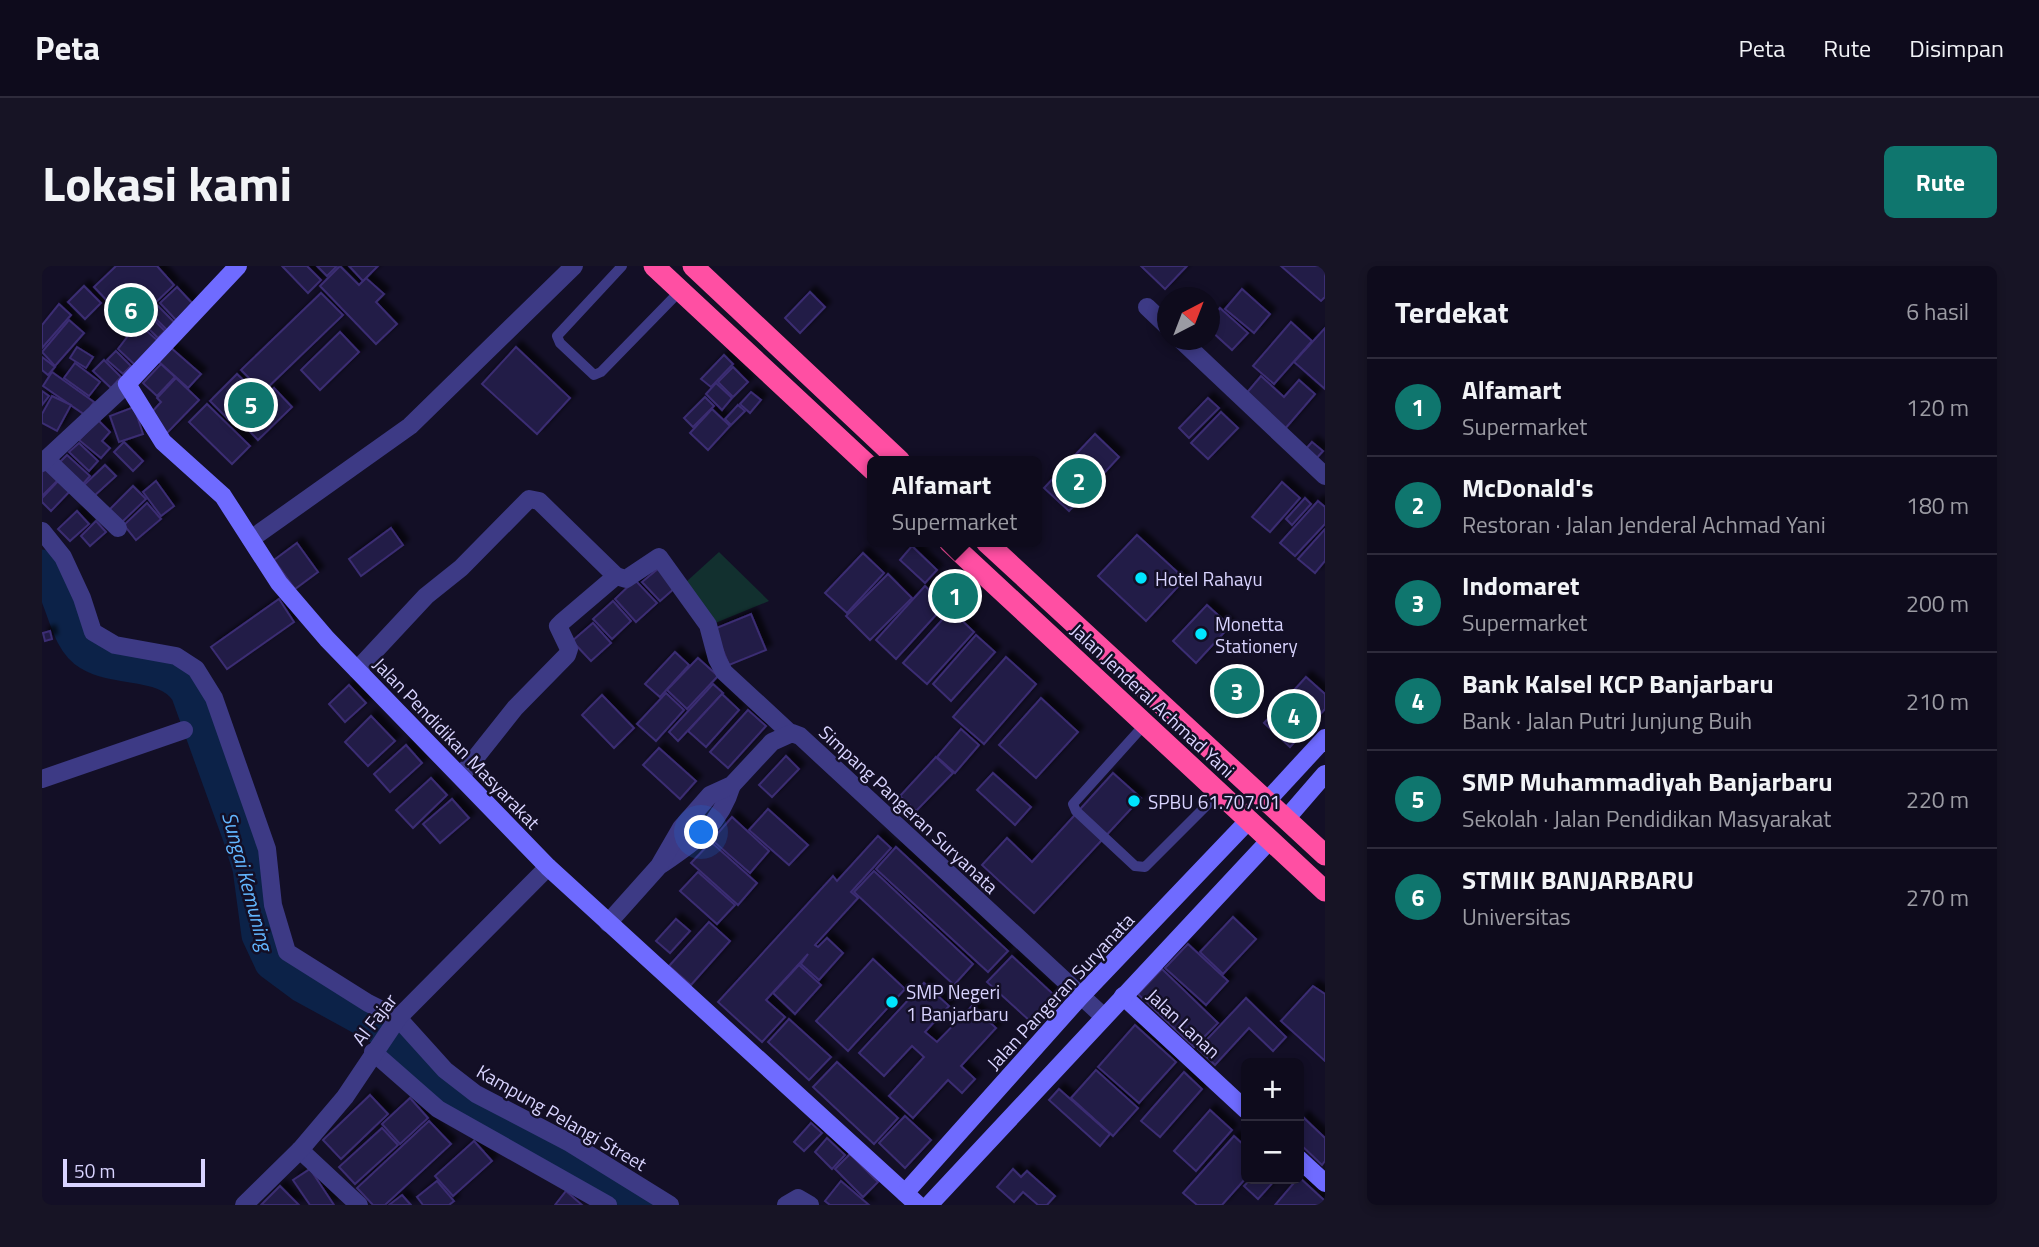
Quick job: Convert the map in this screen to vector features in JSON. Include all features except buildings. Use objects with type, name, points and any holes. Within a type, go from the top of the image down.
[{"type":"highway","points":[[654,266],[867,464]]},
{"type":"highway","points":[[695,267],[895,456]]},
{"type":"highway","points":[[794,397],[811,378]]},
{"type":"highway","name":"Jalan Jenderal Achmad Yani","points":[[954,547],[1325,891]]},
{"type":"highway","name":"Jalan Jenderal Achmad Yani","points":[[991,547],[1325,855]]},
{"type":"street","points":[[118,528],[44,461],[127,384],[237,266]]},
{"type":"street","points":[[251,539],[410,426],[574,266]]},
{"type":"street","points":[[1147,307],[1157,317]]},
{"type":"street","points":[[1192,350],[1325,476]]},
{"type":"street","name":"Jalan Pendidikan Masyarakat","points":[[127,384],[163,442],[223,496],[279,583],[357,670],[548,867],[916,1202]]},
{"type":"street","points":[[357,670],[426,596],[461,568],[529,499],[539,501],[616,576],[626,579],[659,557],[708,625],[717,659],[724,672],[789,732]]},
{"type":"street","name":"Kampung Pelangi Street","points":[[42,531],[63,557],[82,598],[93,632],[115,645],[176,656],[196,669],[214,698],[267,849],[273,905],[287,952],[397,1019],[445,1070],[476,1094],[570,1143],[670,1205]]},
{"type":"street","points":[[461,776],[515,708],[567,655],[569,649],[558,626],[616,576]]},
{"type":"street","points":[[42,779],[184,730]]},
{"type":"street","name":"Simpang Pangeran Suryanata","points":[[608,923],[659,866],[681,828],[710,795],[732,785],[772,742],[789,732],[800,736],[1103,1016]]},
{"type":"street","points":[[1266,802],[1325,738]]},
{"type":"street","points":[[1286,819],[1325,774]]},
{"type":"street","name":"Jalan Pangeran Suryanata","points":[[916,1202],[1080,997],[1249,820]]},
{"type":"street","points":[[916,1202],[1123,996],[1270,840]]},
{"type":"street","name":"Al Fajar","points":[[244,1205],[300,1150],[345,1097],[375,1048],[397,1019],[548,867]]},
{"type":"street","name":"Jalan Lanan","points":[[1123,996],[1241,1105]]},
{"type":"street","points":[[375,1048],[438,1109],[608,1205]]},
{"type":"street","points":[[300,1150],[359,1205]]},
{"type":"street","points":[[1304,1164],[1325,1183]]},
{"type":"street","points":[[786,1205],[798,1198],[810,1205]]},
{"type":"lane","points":[[622,266],[557,337],[560,344],[594,375],[601,372],[681,290]]},
{"type":"lane","points":[[1144,724],[1073,803],[1076,811],[1135,866],[1146,867],[1219,793]]},
{"type":"green space","points":[[719,552],[769,601],[713,624],[686,582]]},
{"type":"waterway","name":"Sungai Kemuning","points":[[42,566],[55,589],[74,638],[89,654],[114,663],[167,675],[187,692],[249,868],[258,935],[271,963],[302,986],[386,1032],[467,1104],[647,1205]]},
{"type":"place","name":"STMIK BANJARBARU","points":[[131,310]]},
{"type":"place","name":"SMP Muhammadiyah Banjarbaru","points":[[251,405]]},
{"type":"place","name":"McDonald's","points":[[1079,481]]},
{"type":"place","name":"Hotel Rahayu","points":[[1141,578]]},
{"type":"place","name":"Alfamart","points":[[955,596]]},
{"type":"place","name":"Monetta Stationery","points":[[1201,634]]},
{"type":"place","name":"Indomaret","points":[[1237,691]]},
{"type":"place","name":"Bank Kalsel KCP Banjarbaru","points":[[1294,716]]},
{"type":"place","name":"SPBU 61.707.01","points":[[1134,801]]},
{"type":"place","name":"SMP Negeri 1 Banjarbaru","points":[[892,1002]]}]
